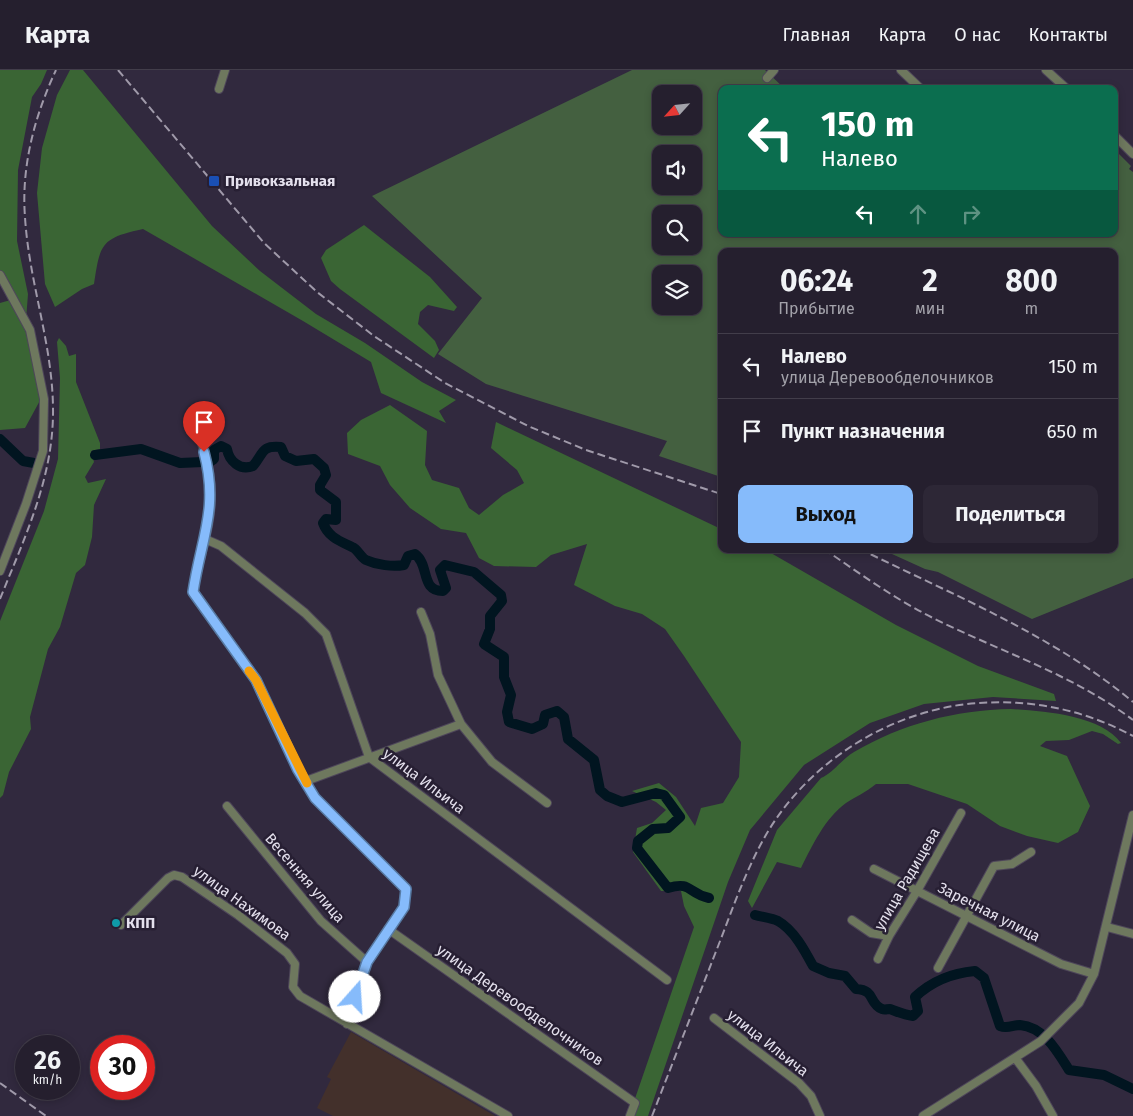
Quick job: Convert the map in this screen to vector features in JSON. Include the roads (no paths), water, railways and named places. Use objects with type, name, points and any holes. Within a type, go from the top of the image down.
[{"type":"street","points":[[219,89],[225,70]]},
{"type":"street","points":[[767,78],[774,70]]},
{"type":"street","points":[[902,70],[917,85]]},
{"type":"street","points":[[1046,70],[1062,85]]},
{"type":"street","points":[[1118,139],[1133,154]]},
{"type":"street","points":[[0,275],[30,330],[44,399],[43,451],[26,504],[0,570]]},
{"type":"street","points":[[200,436],[208,468],[211,494],[205,540],[193,592],[256,680],[315,798],[406,889],[404,907],[367,962],[347,1024]]},
{"type":"street","name":"улица Ильича","points":[[205,540],[220,546],[305,613],[326,634],[369,757],[667,980]]},
{"type":"street","points":[[421,612],[430,634],[438,675],[461,724],[492,762],[547,803]]},
{"type":"street","points":[[306,781],[461,724]]},
{"type":"street","name":"Весенняя улица","points":[[227,806],[321,921],[367,962]]},
{"type":"street","name":"улица Радищева","points":[[878,959],[888,936],[917,891],[961,813]]},
{"type":"street","points":[[923,1116],[933,1107],[1016,1059],[1055,1030],[1076,1007],[1094,974],[1133,815]]},
{"type":"street","points":[[938,968],[994,866],[1012,864],[1031,852]]},
{"type":"street","name":"Заречная улица","points":[[874,869],[1061,964],[1094,974]]},
{"type":"street","name":"улица Нахимова","points":[[121,925],[168,878],[174,875],[182,877],[238,915],[288,953],[295,964],[293,987],[297,994],[508,1116]]},
{"type":"street","points":[[852,920],[871,933],[888,936]]},
{"type":"street","points":[[1107,927],[1133,934]]},
{"type":"street","name":"улица Деревообделочников","points":[[388,929],[634,1103],[630,1116]]},
{"type":"street","name":"улица Ильича","points":[[714,1018],[800,1083],[811,1096],[820,1116]]},
{"type":"street","points":[[1016,1059],[1036,1086],[1053,1116]]},
{"type":"waterway","points":[[0,439],[23,461],[34,463]]},
{"type":"waterway","points":[[211,461],[214,459],[214,450],[221,446],[227,449],[230,457],[236,464],[244,467],[253,466],[264,451],[270,447],[281,447],[285,456],[296,461],[314,459],[324,468],[326,475],[320,485],[320,490],[336,502],[336,520],[326,519],[323,523],[328,532],[335,538],[354,548],[362,557],[370,562],[395,566],[404,565],[408,556],[415,554],[420,559],[428,582],[436,590],[443,591],[446,588],[440,570],[445,565],[474,572],[501,595],[502,601],[490,616],[490,629],[484,644],[504,657],[504,677],[511,695],[507,712],[509,722],[532,729],[543,724],[545,715],[557,711],[564,717],[568,739],[594,760],[600,790],[607,796],[622,802],[656,793],[664,795],[680,817],[668,828],[653,829],[638,841],[637,848],[668,888],[676,886],[686,887],[709,898]]},
{"type":"waterway","points":[[95,455],[141,449],[180,463],[203,462]]},
{"type":"waterway","points":[[755,915],[776,920],[784,925],[798,941],[813,966],[829,973],[845,976],[856,989],[867,992],[875,1003],[883,1009],[890,1009],[913,1016],[918,1011],[915,997],[928,986],[958,974],[975,971],[984,978],[1000,1026],[1020,1025],[1036,1030],[1049,1041],[1069,1070],[1104,1075],[1133,1089]]},
{"type":"railway","points":[[0,599],[35,509],[48,463],[51,439],[53,415],[50,365],[27,242],[24,198],[31,141],[48,87],[56,70]]},
{"type":"railway","points":[[118,70],[264,243],[317,292],[374,336],[445,383],[528,426],[586,450],[718,493]]},
{"type":"railway","points":[[830,553],[919,611],[1061,676],[1086,689],[1133,720]]},
{"type":"railway","points":[[868,553],[1036,636],[1070,656],[1133,702]]},
{"type":"railway","points":[[652,1116],[749,869],[762,842],[778,816],[818,771],[868,736],[895,723],[924,713],[953,706],[977,703],[1000,702],[1046,706],[1090,717],[1133,736]]},
{"type":"railway","points":[[0,1083],[46,1116]]},
{"type":"place","name":"Привокзальная","points":[[214,181]]},
{"type":"place","name":"КПП","points":[[116,923]]}]
